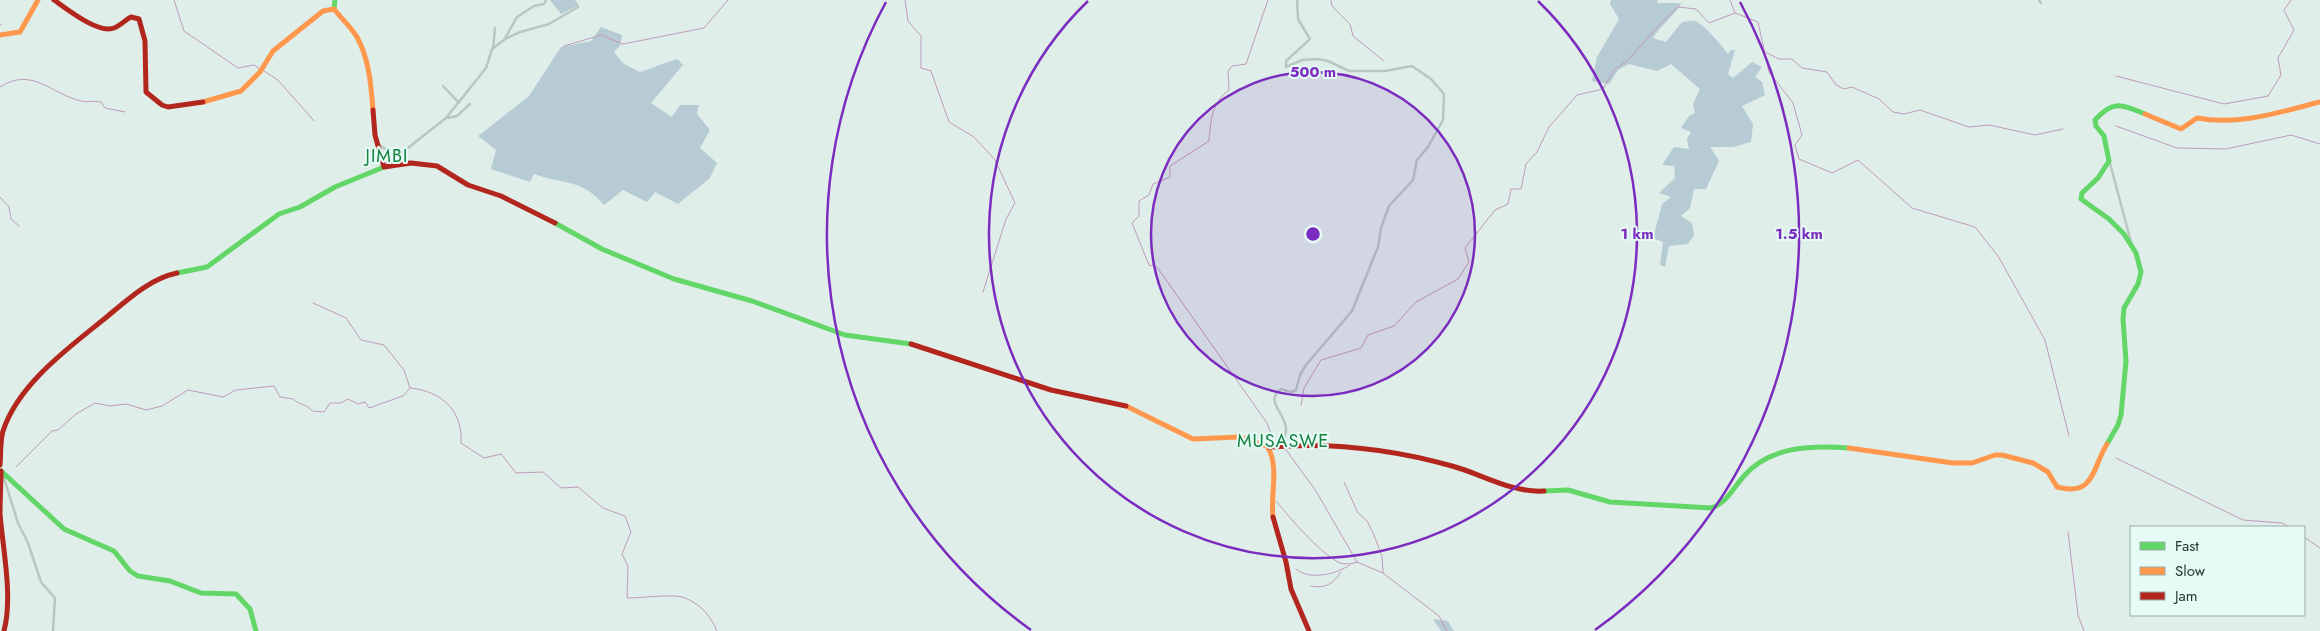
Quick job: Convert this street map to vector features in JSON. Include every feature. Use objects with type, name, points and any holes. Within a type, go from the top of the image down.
[{"type":"main road","points":[[0,35],[20,32],[38,0]]},
{"type":"main road","points":[[54,0],[80,17],[105,29],[114,28],[132,17],[138,19],[145,42],[144,56],[148,76],[146,92],[165,107],[201,103],[241,91],[261,70],[265,60],[273,51],[323,11],[334,9]]},
{"type":"main road","points":[[335,0],[334,9],[356,35],[364,53],[371,80],[375,135],[384,167]]},
{"type":"main road","points":[[4,631],[7,620],[7,596],[0,511],[0,468],[3,431],[16,406],[33,383],[55,359],[136,294],[168,275],[207,267],[279,214],[300,207],[334,188],[384,167],[411,163],[437,166],[468,185],[501,196],[550,220],[602,249],[674,279],[746,300],[845,335],[908,343],[992,369],[1051,390],[1120,403],[1193,439],[1239,437],[1274,448],[1305,444],[1388,451],[1452,466],[1509,489],[1534,492],[1571,490],[1610,502],[1709,509],[1718,506],[1725,500],[1743,477],[1762,460],[1784,451],[1815,446],[1953,463],[1972,463],[1995,455],[2002,455],[2033,463],[2048,472],[2057,488],[2065,489],[2085,486],[2092,479],[2103,449],[2120,418],[2126,358],[2123,313],[2128,298],[2140,280],[2141,273],[2131,243],[2107,216],[2081,199],[2082,192],[2098,178],[2109,161],[2104,136],[2094,122],[2109,107],[2134,110],[2181,130],[2197,118],[2213,121],[2256,118],[2320,102]]},
{"type":"main road","points":[[1268,446],[1272,454],[1274,487],[1271,504],[1274,525],[1286,562],[1291,589],[1308,631]]},
{"type":"main road","points":[[0,468],[64,528],[114,551],[130,571],[138,576],[170,581],[201,593],[236,594],[250,610],[256,631]]},
{"type":"street","points":[[504,40],[516,17],[534,6],[544,4],[546,0]]},
{"type":"street","points":[[1284,446],[1286,426],[1273,401],[1274,395],[1281,389],[1290,392],[1296,390],[1306,365],[1352,310],[1378,247],[1381,228],[1389,206],[1413,180],[1417,160],[1428,147],[1444,113],[1444,97],[1441,90],[1431,79],[1412,66],[1386,71],[1348,71],[1328,61],[1317,59],[1302,60],[1286,67],[1286,61],[1310,39],[1298,19],[1297,0]]},
{"type":"street","points":[[492,49],[520,32],[549,24],[578,7]]},
{"type":"street","points":[[384,167],[446,118],[459,103],[486,68],[492,49],[495,28]]},
{"type":"street","points":[[443,86],[459,103]]},
{"type":"street","points":[[446,118],[456,116],[470,104]]},
{"type":"street","points":[[379,145],[411,163]]},
{"type":"street","points":[[2109,161],[2131,243]]},
{"type":"street","points":[[0,468],[18,523],[28,543],[38,574],[46,588],[55,598],[53,631]]},
{"type":"shaded area","points":[[550,0],[575,0],[579,5],[561,14]]},
{"type":"shaded area","points":[[1611,0],[1657,0],[1658,3],[1681,3],[1653,38],[1666,42],[1682,22],[1695,21],[1708,30],[1728,54],[1731,50],[1735,50],[1728,74],[1733,78],[1752,62],[1762,67],[1755,77],[1762,82],[1765,95],[1742,106],[1753,124],[1751,142],[1733,147],[1710,147],[1719,161],[1706,189],[1694,189],[1690,208],[1681,216],[1692,223],[1694,235],[1688,244],[1669,246],[1665,267],[1660,265],[1663,242],[1653,238],[1662,204],[1671,197],[1659,193],[1675,178],[1674,166],[1662,165],[1674,147],[1689,149],[1687,139],[1691,132],[1681,128],[1689,116],[1695,113],[1693,104],[1700,89],[1671,64],[1657,71],[1629,64],[1618,70],[1609,84],[1592,81],[1597,57],[1619,19],[1610,4]]},
{"type":"shaded area","points":[[601,27],[622,35],[620,46],[614,52],[624,64],[640,72],[677,59],[683,65],[651,103],[672,117],[680,105],[699,105],[697,114],[710,130],[700,148],[717,163],[710,178],[678,204],[655,192],[647,202],[623,190],[604,205],[596,196],[580,186],[534,174],[530,182],[491,169],[496,150],[478,136],[529,96],[561,47],[591,41]]},
{"type":"shaded area","points":[[1433,619],[1448,621],[1454,631],[1441,631]]},
{"type":"waterway","points":[[174,0],[184,31],[238,68],[254,65],[260,69]]},
{"type":"waterway","points":[[564,46],[601,35],[623,44],[704,28],[728,0]]},
{"type":"waterway","points":[[905,0],[908,21],[921,36],[921,68],[931,71],[949,122],[974,137],[995,160],[1015,203],[1006,219],[983,292]]},
{"type":"waterway","points":[[1268,0],[1246,64],[1232,66],[1228,71],[1229,90],[1215,107],[1211,120],[1209,141],[1170,166],[1170,177],[1153,184],[1149,195],[1139,201],[1139,216],[1132,223],[1149,265],[1157,267],[1267,423],[1275,445]]},
{"type":"waterway","points":[[1331,0],[1332,6],[1350,24],[1353,36],[1384,61]]},
{"type":"waterway","points":[[1730,0],[1735,13],[1758,22],[1769,72],[1793,103],[1802,135],[1795,145],[1799,159],[1832,173],[1858,160],[1912,208],[1975,227],[1998,256],[2045,340],[2069,436]]},
{"type":"waterway","points":[[2116,76],[2224,104],[2268,96],[2281,75],[2278,58],[2294,30],[2284,10],[2291,0]]},
{"type":"waterway","points":[[1301,405],[1304,388],[1321,360],[1361,348],[1368,335],[1394,326],[1416,302],[1458,279],[1469,262],[1465,248],[1495,210],[1508,204],[1511,189],[1521,189],[1526,164],[1537,152],[1549,127],[1577,95],[1603,89],[1614,70],[1628,60],[1678,7],[1696,9],[1709,23],[1735,13]]},
{"type":"waterway","points":[[1765,52],[1779,59],[1792,59],[1802,68],[1827,72],[1836,85],[1844,89],[1852,87],[1879,99],[1893,112],[1904,114],[1920,110],[1969,127],[1989,125],[2035,135],[2063,129]]},
{"type":"waterway","points":[[264,71],[278,80],[314,121]]},
{"type":"waterway","points":[[0,87],[11,81],[32,80],[70,98],[83,102],[101,102],[105,108],[125,112]]},
{"type":"waterway","points":[[2116,126],[2177,148],[2226,149],[2291,135],[2320,144]]},
{"type":"waterway","points":[[0,197],[9,207],[11,219],[19,226]]},
{"type":"waterway","points":[[313,303],[346,318],[361,340],[384,345],[404,370],[410,388],[431,393],[448,404],[458,421],[461,431],[461,443],[484,458],[501,454],[516,473],[543,472],[561,488],[578,487],[603,508],[625,516],[631,532],[622,554],[628,566],[627,598],[677,596],[688,599],[704,610],[717,631]]},
{"type":"waterway","points":[[16,467],[52,431],[58,430],[76,414],[95,403],[110,406],[126,404],[146,410],[162,406],[188,390],[223,397],[236,390],[274,386],[280,397],[293,399],[312,411],[324,412],[330,403],[341,403],[348,399],[358,404],[365,402],[369,408],[403,396],[409,389]]},
{"type":"waterway","points":[[1284,447],[1316,491],[1357,562],[1383,573],[1439,616],[1447,631]]},
{"type":"waterway","points":[[2116,458],[2243,520],[2282,523],[2287,526]]},
{"type":"waterway","points":[[1344,482],[1358,513],[1367,521],[1374,535],[1382,556],[1383,573]]},
{"type":"waterway","points":[[1276,501],[1305,534],[1330,557],[1343,564],[1357,562]]},
{"type":"waterway","points":[[2068,532],[2078,615],[2084,631]]},
{"type":"waterway","points":[[2305,538],[2320,548]]},
{"type":"waterway","points":[[1296,569],[1308,575],[1323,575],[1350,565]]},
{"type":"waterway","points":[[1311,586],[1320,587],[1328,585],[1341,572]]},
{"type":"traffic: fast","points":[[334,9],[335,0]]},
{"type":"traffic: fast","points":[[2107,444],[2118,425],[2121,415],[2126,361],[2124,308],[2138,284],[2141,272],[2136,253],[2124,234],[2109,219],[2081,199],[2082,193],[2098,178],[2109,161],[2104,136],[2096,126],[2095,120],[2107,109],[2118,106],[2145,114]]},
{"type":"traffic: fast","points":[[177,273],[207,267],[279,214],[300,207],[335,187],[384,167]]},
{"type":"traffic: fast","points":[[555,223],[602,249],[674,279],[752,301],[845,335],[911,344]]},
{"type":"traffic: fast","points":[[1544,491],[1568,490],[1610,502],[1711,508],[1726,499],[1754,466],[1779,453],[1806,448],[1849,448]]},
{"type":"traffic: fast","points":[[1,471],[64,529],[114,551],[130,571],[138,576],[170,581],[201,593],[236,594],[250,609],[256,631]]},
{"type":"traffic: slow","points":[[0,35],[20,32],[38,0]]},
{"type":"traffic: slow","points":[[203,102],[241,91],[260,72],[273,51],[323,11],[334,9],[355,33],[361,45],[369,72],[373,110]]},
{"type":"traffic: slow","points":[[2145,114],[2181,129],[2197,118],[2213,120],[2244,119],[2275,114],[2320,102]]},
{"type":"traffic: slow","points":[[1126,406],[1193,439],[1239,437],[1267,446],[1271,454],[1274,472],[1273,517]]},
{"type":"traffic: slow","points":[[1849,448],[1953,463],[1972,463],[1995,455],[2002,455],[2033,463],[2048,472],[2057,487],[2069,489],[2079,488],[2086,484],[2095,471],[2107,444]]},
{"type":"traffic: jam","points":[[54,0],[83,20],[107,29],[114,28],[131,17],[139,19],[145,41],[146,92],[162,105],[168,107],[203,102]]},
{"type":"traffic: jam","points":[[373,110],[375,135],[384,167],[411,163],[437,166],[468,185],[501,196],[555,223]]},
{"type":"traffic: jam","points":[[0,465],[3,431],[10,414],[32,383],[59,356],[137,292],[156,280],[177,273]]},
{"type":"traffic: jam","points":[[911,344],[1051,390],[1126,406]]},
{"type":"traffic: jam","points":[[1269,447],[1315,445],[1384,451],[1463,469],[1508,486],[1532,491],[1544,491]]},
{"type":"traffic: jam","points":[[1,471],[0,514],[8,603],[4,631]]},
{"type":"traffic: jam","points":[[1273,517],[1286,562],[1291,589],[1309,631]]},
{"type":"district","name":"JIMBI","points":[[387,156]]},
{"type":"district","name":"MUSASWE","points":[[1283,441]]}]
